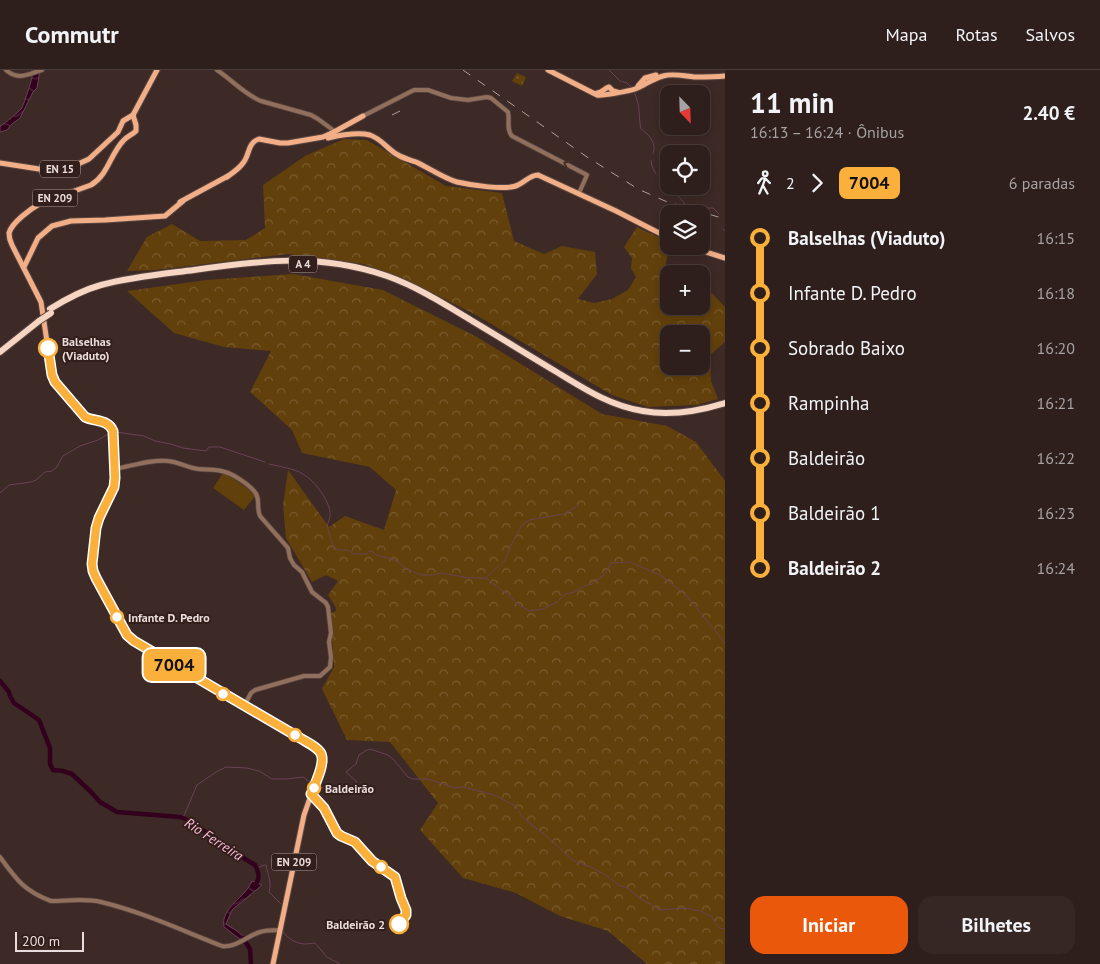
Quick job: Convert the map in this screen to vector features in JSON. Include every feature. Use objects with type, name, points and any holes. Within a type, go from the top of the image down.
[{"type":"highway","name":"A 4","points":[[0,347],[73,296],[89,289],[124,280],[262,261],[302,260],[360,268],[410,286],[453,309],[576,384],[616,405],[643,411],[672,413],[694,411],[725,403]]},
{"type":"highway","name":"A 4","points":[[50,311],[92,292],[127,284],[263,265],[303,264],[332,267],[364,273],[416,293],[451,312],[584,394],[613,408],[643,416],[671,417],[699,414],[725,407]]},
{"type":"highway","name":"A 4","points":[[0,352],[38,319]]},
{"type":"main road","points":[[548,70],[593,92],[601,93],[636,88],[663,74]]},
{"type":"main road","points":[[133,115],[137,127],[136,131],[133,134],[124,132],[122,124],[133,115],[155,71]]},
{"type":"main road","points":[[636,88],[647,77],[663,74],[704,77],[725,76]]},
{"type":"main road","points":[[641,82],[649,80]]},
{"type":"main road","points":[[328,137],[342,133],[363,116]]},
{"type":"main road","points":[[342,133],[363,116]]},
{"type":"main road","points":[[126,120],[135,122]]},
{"type":"main road","name":"EN 15","points":[[0,163],[44,169],[64,169],[89,159],[113,138],[124,132]]},
{"type":"main road","name":"EN 209","points":[[124,132],[122,142],[97,182],[34,207],[14,224],[9,237],[12,245],[24,262],[41,302],[52,375],[55,382],[85,417],[89,420],[107,423],[112,427],[115,469],[114,487],[96,528],[92,564],[96,578],[127,635],[134,641],[321,752],[322,764],[304,815],[273,964]]},
{"type":"main road","points":[[24,262],[38,238],[52,226],[71,221],[164,216],[183,201],[227,177],[244,162],[250,145],[253,142],[259,140],[288,143],[342,133],[373,136],[382,141],[397,155],[455,182],[479,187],[513,187],[536,175],[579,193],[660,234]]},
{"type":"main road","points":[[113,138],[119,139],[122,142]]},
{"type":"main road","points":[[710,253],[725,258]]},
{"type":"street","points":[[6,70],[18,76],[42,70]]},
{"type":"street","points":[[217,70],[253,98],[311,115],[333,130],[342,133]]},
{"type":"street","points":[[363,116],[414,90],[428,90],[451,98],[471,100],[491,98],[508,112],[509,133],[587,175],[579,193]]},
{"type":"street","points":[[323,123],[328,129],[342,133]]},
{"type":"street","points":[[328,129],[328,137]]},
{"type":"street","points":[[115,469],[166,461],[198,469],[225,471],[234,476],[256,492],[260,516],[288,548],[290,558],[294,565],[302,572],[312,592],[326,603],[329,610],[331,633],[329,642],[330,667],[320,676],[304,676],[255,690],[251,693],[244,706]]},
{"type":"street","points":[[0,857],[22,885],[51,901],[88,900],[101,902],[141,914],[222,946],[240,942],[258,932],[280,930]]},
{"type":"green space","points":[[517,73],[526,77],[522,86],[512,81]]},
{"type":"green space","points":[[344,139],[367,140],[446,186],[502,193],[514,241],[544,254],[562,246],[595,252],[597,274],[578,299],[594,303],[612,299],[628,290],[636,277],[631,268],[632,258],[624,247],[637,227],[660,238],[660,255],[668,255],[665,265],[660,265],[660,315],[710,315],[710,291],[725,307],[725,342],[710,355],[711,381],[718,399],[697,405],[648,407],[612,395],[476,315],[409,281],[364,264],[288,254],[155,270],[127,271],[147,237],[172,224],[200,241],[246,240],[265,228],[263,185],[305,156]]},
{"type":"green space","points":[[293,274],[383,290],[477,337],[602,414],[667,426],[696,442],[725,481],[725,964],[647,964],[608,931],[560,916],[516,893],[463,878],[420,830],[438,803],[390,742],[347,740],[322,689],[334,667],[330,613],[336,611],[336,608],[328,595],[338,581],[326,575],[312,582],[286,538],[283,505],[288,470],[329,527],[345,516],[384,530],[396,490],[370,467],[302,453],[292,430],[250,392],[271,351],[224,347],[174,333],[127,291],[207,280]]},
{"type":"green space","points":[[223,473],[254,493],[255,496],[244,510],[213,488]]},
{"type":"water","points":[[32,70],[40,70],[37,88],[33,92],[20,118],[7,130],[0,132],[0,126],[22,108],[32,79]]},
{"type":"water","points":[[252,881],[262,885],[232,910],[226,924],[245,938],[241,940],[224,927],[224,920],[230,908],[245,892]]},
{"type":"waterway","points":[[609,70],[620,81],[627,83],[632,88]]},
{"type":"waterway","points":[[634,92],[641,129],[652,140],[654,146],[653,154]]},
{"type":"waterway","points":[[651,160],[656,174]]},
{"type":"waterway","points":[[659,179],[685,204]]},
{"type":"waterway","points":[[710,208],[713,208],[719,214]]},
{"type":"waterway","points":[[0,493],[9,485],[36,480],[45,472],[56,468],[63,456],[80,446],[98,440],[112,432]]},
{"type":"waterway","points":[[116,432],[144,436],[155,441],[183,448],[206,451],[209,447],[220,447],[265,462]]},
{"type":"waterway","points":[[269,464],[299,472],[317,486],[330,510],[327,526],[333,546],[338,550],[350,551],[353,554],[366,554],[370,551],[376,555],[392,559],[405,568],[421,575],[441,573],[469,578],[486,578],[519,605],[530,611],[543,609],[557,602],[565,594],[575,592],[584,586],[592,584],[605,574],[611,563],[630,562],[660,575],[686,595],[725,643]]},
{"type":"waterway","points":[[487,577],[505,560],[522,525],[529,520],[564,514],[578,506]]},
{"type":"waterway","name":"Rio Ferreira","points":[[0,681],[9,692],[14,703],[39,720],[50,748],[50,764],[53,770],[72,774],[100,802],[117,812],[180,817],[191,821],[221,844],[255,865],[259,876],[254,886]]},
{"type":"waterway","points":[[316,785],[338,792],[348,790],[357,782],[346,772],[356,764],[359,755],[370,749],[388,755],[408,777],[413,779],[428,779],[455,788],[463,787],[494,795],[516,806],[522,817],[574,861],[591,867],[607,876],[660,910],[685,908],[700,911],[711,916],[719,928],[725,929]]},
{"type":"waterway","points":[[183,818],[197,785],[226,767],[247,768],[259,771],[272,779],[303,777],[313,784]]},
{"type":"waterway","points":[[257,868],[266,865],[270,882],[269,892],[281,904]]},
{"type":"waterway","points":[[283,932],[293,941],[303,944],[315,943],[327,957],[340,964]]},
{"type":"waterway","name":"Rio Ferreira","points":[[243,938],[250,949],[251,964]]},
{"type":"railway","points":[[463,70],[587,157],[638,189],[665,201],[725,219]]},
{"type":"railway","points":[[392,115],[402,110]]},
{"type":"bus line","name":"7004","points":[[48,348],[52,375],[58,386],[85,417],[89,420],[107,423],[112,427],[114,487],[96,528],[92,564],[96,578],[127,635],[134,641],[321,752],[322,764],[311,794],[324,808],[337,833],[355,842],[372,861],[395,877],[406,910],[406,915],[399,924]]},
{"type":"place","name":"Balselhas (Viaduto)","points":[[48,348]]},
{"type":"place","name":"Infante D. Pedro","points":[[117,617]]},
{"type":"place","name":"Baldeirão","points":[[314,788]]},
{"type":"place","name":"Baldeirão 2","points":[[399,924]]}]
